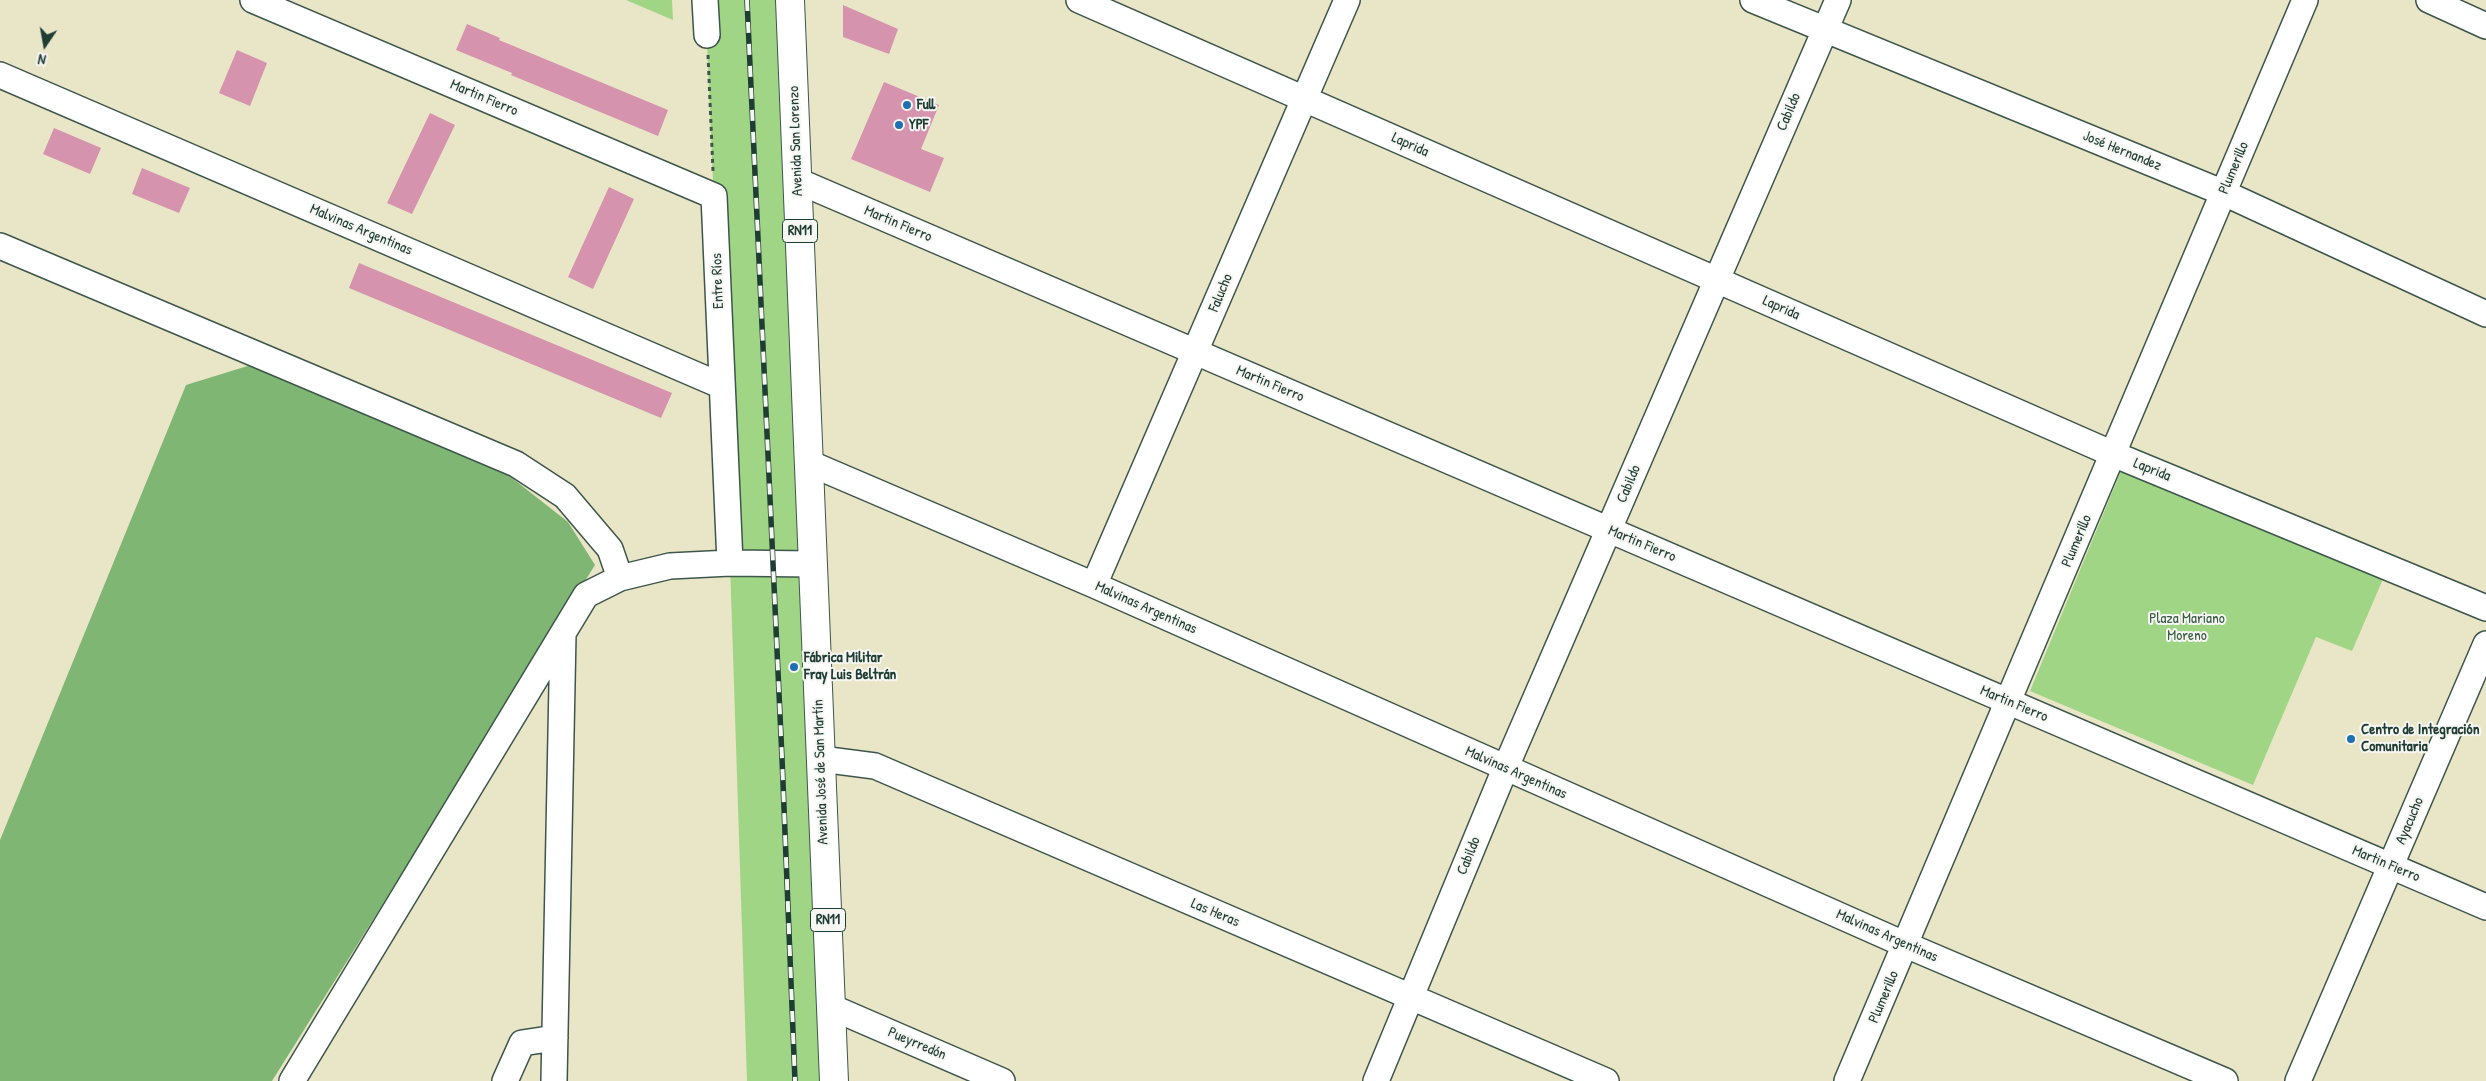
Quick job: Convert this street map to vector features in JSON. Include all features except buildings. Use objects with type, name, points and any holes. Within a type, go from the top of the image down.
[{"type":"main road","name":"Avenida San Lorenzo","points":[[790,0],[809,463]]},
{"type":"main road","name":"Avenida José de San Martín","points":[[809,463],[834,1081]]},
{"type":"street","name":"Martin Fierro","points":[[253,0],[714,196]]},
{"type":"street","points":[[705,0],[707,35]]},
{"type":"street","name":"Laprida","points":[[1079,0],[2113,454],[2486,608]]},
{"type":"street","name":"Falucho","points":[[1094,585],[1347,0]]},
{"type":"street","name":"José Hernandez","points":[[1754,0],[2224,193],[2486,314]]},
{"type":"street","name":"Cabildo","points":[[1376,1081],[1505,769],[1838,0]]},
{"type":"street","name":"Plumerillo","points":[[1847,1081],[2305,0]]},
{"type":"street","points":[[2429,0],[2486,26]]},
{"type":"street","name":"Malvinas Argentinas","points":[[0,75],[722,386]]},
{"type":"street","name":"Martin Fierro","points":[[798,181],[2486,906]]},
{"type":"street","name":"Entre Ríos","points":[[714,196],[730,563]]},
{"type":"street","points":[[0,246],[516,464],[565,496],[610,549],[620,578]]},
{"type":"street","name":"Malvinas Argentinas","points":[[809,463],[1094,585],[1505,769],[1906,945],[2224,1081]]},
{"type":"street","points":[[292,1081],[586,595],[620,578],[670,566],[730,563],[813,564]]},
{"type":"street","points":[[554,1081],[563,634]]},
{"type":"street","name":"Ayacucho","points":[[2298,1081],[2486,644]]},
{"type":"street","name":"Las Heras","points":[[821,759],[875,766],[1606,1081]]},
{"type":"street","name":"Pueyrredón","points":[[831,1007],[1002,1081]]},
{"type":"street","points":[[505,1081],[522,1043],[555,1038]]},
{"type":"path","points":[[707,35],[714,196]]},
{"type":"green space","points":[[626,0],[672,0],[673,20]]},
{"type":"green space","points":[[705,0],[790,0],[834,1081],[747,1081],[730,563]]},
{"type":"green space","points":[[254,364],[507,474],[568,522],[595,565],[272,1081],[0,1081],[0,840],[186,385]]},
{"type":"green space","name":"Plaza Mariano Moreno","points":[[2121,471],[2383,579],[2352,651],[2316,637],[2253,785],[2030,691]]},
{"type":"railway","points":[[747,0],[795,1081]]},
{"type":"place","name":"Full","points":[[907,105]]},
{"type":"place","name":"YPF","points":[[899,125]]},
{"type":"place","name":"Fábrica Militar Fray Luis Beltrán","points":[[794,667]]},
{"type":"place","name":"Centro de Integración Comunitaria","points":[[2351,739]]}]
